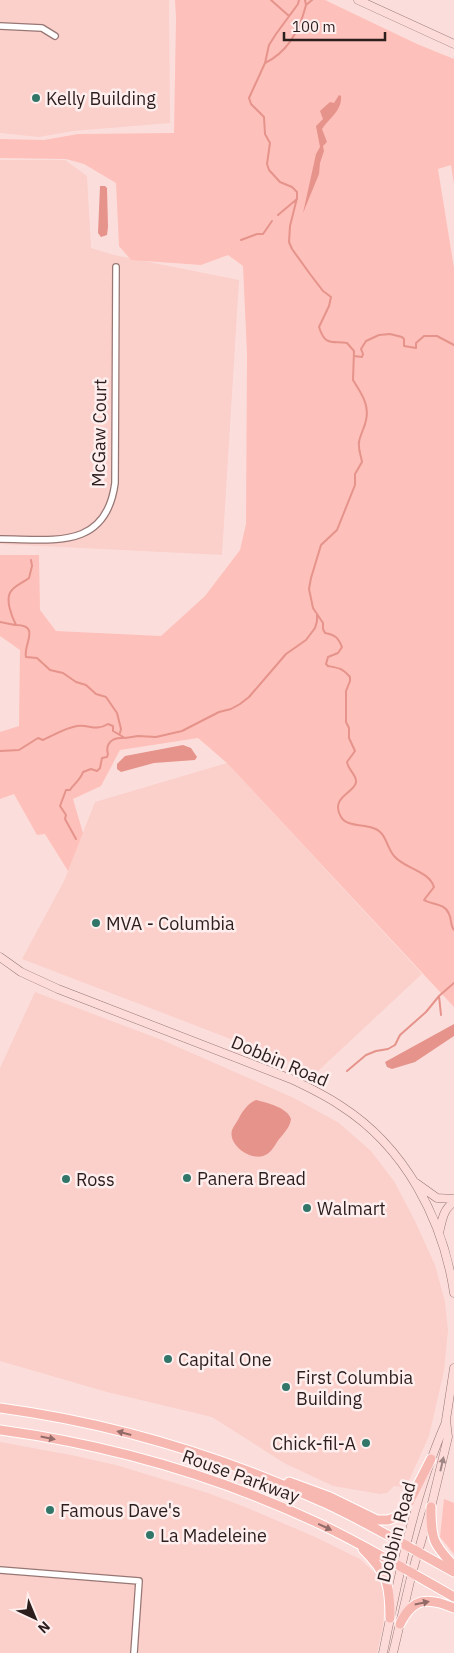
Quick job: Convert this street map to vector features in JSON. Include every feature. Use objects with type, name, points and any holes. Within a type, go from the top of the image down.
[{"type":"main road","name":"Rouse Parkway","points":[[0,1408],[75,1421],[171,1446],[260,1476],[362,1522],[454,1572]]},
{"type":"main road","name":"Rouse Parkway","points":[[0,1430],[72,1443],[166,1467],[253,1496],[354,1540],[454,1596]]},
{"type":"main road","points":[[171,1446],[287,1481],[330,1497],[377,1520],[383,1521],[395,1518],[403,1512],[431,1459]]},
{"type":"main road","points":[[431,1507],[432,1536],[438,1548],[454,1566]]},
{"type":"main road","points":[[354,1540],[376,1564],[386,1580],[390,1595],[390,1618]]},
{"type":"main road","points":[[400,1624],[410,1608],[420,1602],[435,1601],[454,1608]]},
{"type":"street","points":[[358,0],[370,3],[454,44]]},
{"type":"street","points":[[0,26],[42,28],[55,36]]},
{"type":"street","name":"McGaw Court","points":[[0,539],[58,539],[77,536],[97,524],[110,507],[115,483],[116,267]]},
{"type":"street","name":"Dobbin Road","points":[[0,957],[22,972],[58,988],[291,1079],[343,1106],[376,1134],[400,1160],[414,1181],[439,1233],[453,1280],[454,1292]]},
{"type":"street","points":[[414,1181],[437,1198],[454,1201]]},
{"type":"street","points":[[439,1233],[443,1215],[454,1201]]},
{"type":"street","name":"Dobbin Road","points":[[383,1653],[405,1545],[431,1459],[446,1420],[454,1368]]},
{"type":"street","name":"Dobbin Road","points":[[393,1653],[448,1437],[446,1420]]},
{"type":"street","points":[[0,1570],[139,1581],[134,1653]]},
{"type":"shaded area","points":[[0,0],[169,0],[170,123],[73,131],[39,137],[0,133]]},
{"type":"shaded area","points":[[175,0],[325,0],[417,44],[454,59],[454,184],[451,165],[438,169],[454,268],[454,1007],[227,763],[198,738],[120,750],[101,786],[73,799],[83,833],[68,871],[45,834],[37,835],[14,794],[0,799],[0,732],[19,726],[20,650],[0,636],[0,555],[39,555],[40,610],[56,631],[161,636],[205,596],[240,550],[246,524],[247,354],[243,266],[228,255],[201,265],[131,260],[119,246],[116,183],[84,164],[66,159],[0,158],[0,139],[44,140],[78,134],[174,133]]},
{"type":"shaded area","points":[[339,95],[341,96],[340,106],[322,129],[327,142],[323,146],[324,151],[319,174],[303,213],[316,154],[320,147],[316,126],[323,119],[320,111],[330,102],[334,103]]},
{"type":"shaded area","points":[[0,160],[65,160],[87,176],[91,248],[114,255],[239,280],[222,555],[0,544]]},
{"type":"shaded area","points":[[100,186],[107,188],[108,227],[107,235],[101,237],[98,233]]},
{"type":"shaded area","points":[[183,745],[191,748],[197,757],[195,760],[154,763],[121,772],[117,769],[117,764],[125,756]]},
{"type":"shaded area","points":[[227,763],[422,974],[317,1072],[22,959],[64,881],[95,802]]},
{"type":"shaded area","points":[[35,992],[162,1040],[294,1098],[339,1123],[371,1151],[394,1181],[435,1265],[445,1302],[448,1330],[444,1371],[429,1436],[406,1487],[394,1486],[387,1493],[380,1494],[333,1486],[284,1463],[212,1417],[107,1392],[0,1361],[0,1068]]},
{"type":"shaded area","points":[[454,1024],[454,1036],[415,1062],[392,1069],[387,1067],[385,1062]]},
{"type":"shaded area","points":[[256,1100],[271,1104],[285,1111],[291,1119],[272,1150],[258,1157],[241,1150],[233,1141],[232,1136],[232,1130],[243,1111]]},
{"type":"shaded area","points":[[0,1442],[116,1465],[208,1493],[313,1536],[360,1559],[378,1576],[385,1596],[383,1626],[377,1653],[0,1653]]},
{"type":"shaded area","points":[[444,1499],[454,1503],[454,1554],[440,1537]]},
{"type":"waterway","points":[[271,0],[289,16]]},
{"type":"waterway","points":[[299,0],[269,45],[265,63],[249,98],[251,104],[264,117],[265,134],[270,143],[267,164],[269,170],[280,182],[292,187],[297,192],[290,226],[289,242],[310,274],[323,291],[331,297],[319,327],[321,333],[326,340],[347,343],[354,351],[353,380],[364,398],[367,409],[359,442],[362,462],[355,474],[355,485],[337,530],[321,545],[309,589],[313,608],[323,623],[325,633],[336,637],[342,647],[338,653],[328,657],[326,664],[342,670],[350,677],[346,691],[346,722],[349,728],[349,738],[355,751],[347,762],[356,782],[355,786],[340,800],[338,810],[341,817],[347,822],[378,830],[395,857],[427,877],[434,887],[424,900],[445,908],[450,916],[454,930]]},
{"type":"waterway","points":[[305,0],[306,5],[312,0]]},
{"type":"waterway","points":[[265,63],[280,53],[292,39],[306,5]]},
{"type":"waterway","points":[[278,215],[297,199]]},
{"type":"waterway","points":[[241,240],[257,234],[263,234],[272,221]]},
{"type":"waterway","points":[[354,356],[362,357],[361,349],[366,341],[379,335],[390,334],[402,337],[404,339],[404,346],[416,348],[416,343],[424,336],[437,336],[454,345]]},
{"type":"waterway","points":[[31,560],[32,566],[29,578],[14,588],[9,598],[10,608],[16,625],[28,628],[29,636],[26,657],[37,658],[50,670],[63,673],[76,682],[86,685],[96,694],[106,697],[117,713],[121,729],[120,733]]},
{"type":"waterway","points":[[0,751],[19,750],[38,738],[43,740],[77,726],[96,728],[108,724],[113,726],[113,731],[125,738],[138,736],[156,737],[182,731],[219,712],[231,709],[249,697],[286,654],[306,640],[315,628],[317,615]]},
{"type":"waterway","points":[[0,622],[15,625]]},
{"type":"waterway","points":[[76,839],[60,806],[66,790],[70,790],[83,772],[91,769],[97,771],[100,768],[102,758],[107,757],[110,742],[123,738]]},
{"type":"waterway","points":[[347,1071],[366,1055],[395,1045],[400,1035],[454,983]]},
{"type":"waterway","points":[[439,996],[441,1015]]},
{"type":"place","name":"Kelly Building","points":[[36,98]]},
{"type":"place","name":"MVA - Columbia","points":[[96,923]]},
{"type":"place","name":"Panera Bread","points":[[187,1178]]},
{"type":"place","name":"Ross","points":[[66,1179]]},
{"type":"place","name":"Walmart","points":[[307,1208]]},
{"type":"place","name":"Capital One","points":[[168,1359]]},
{"type":"place","name":"First Columbia Building","points":[[286,1387]]},
{"type":"place","name":"Chick-fil-A","points":[[366,1443]]},
{"type":"place","name":"Famous Dave's","points":[[50,1510]]},
{"type":"place","name":"La Madeleine","points":[[150,1535]]}]
